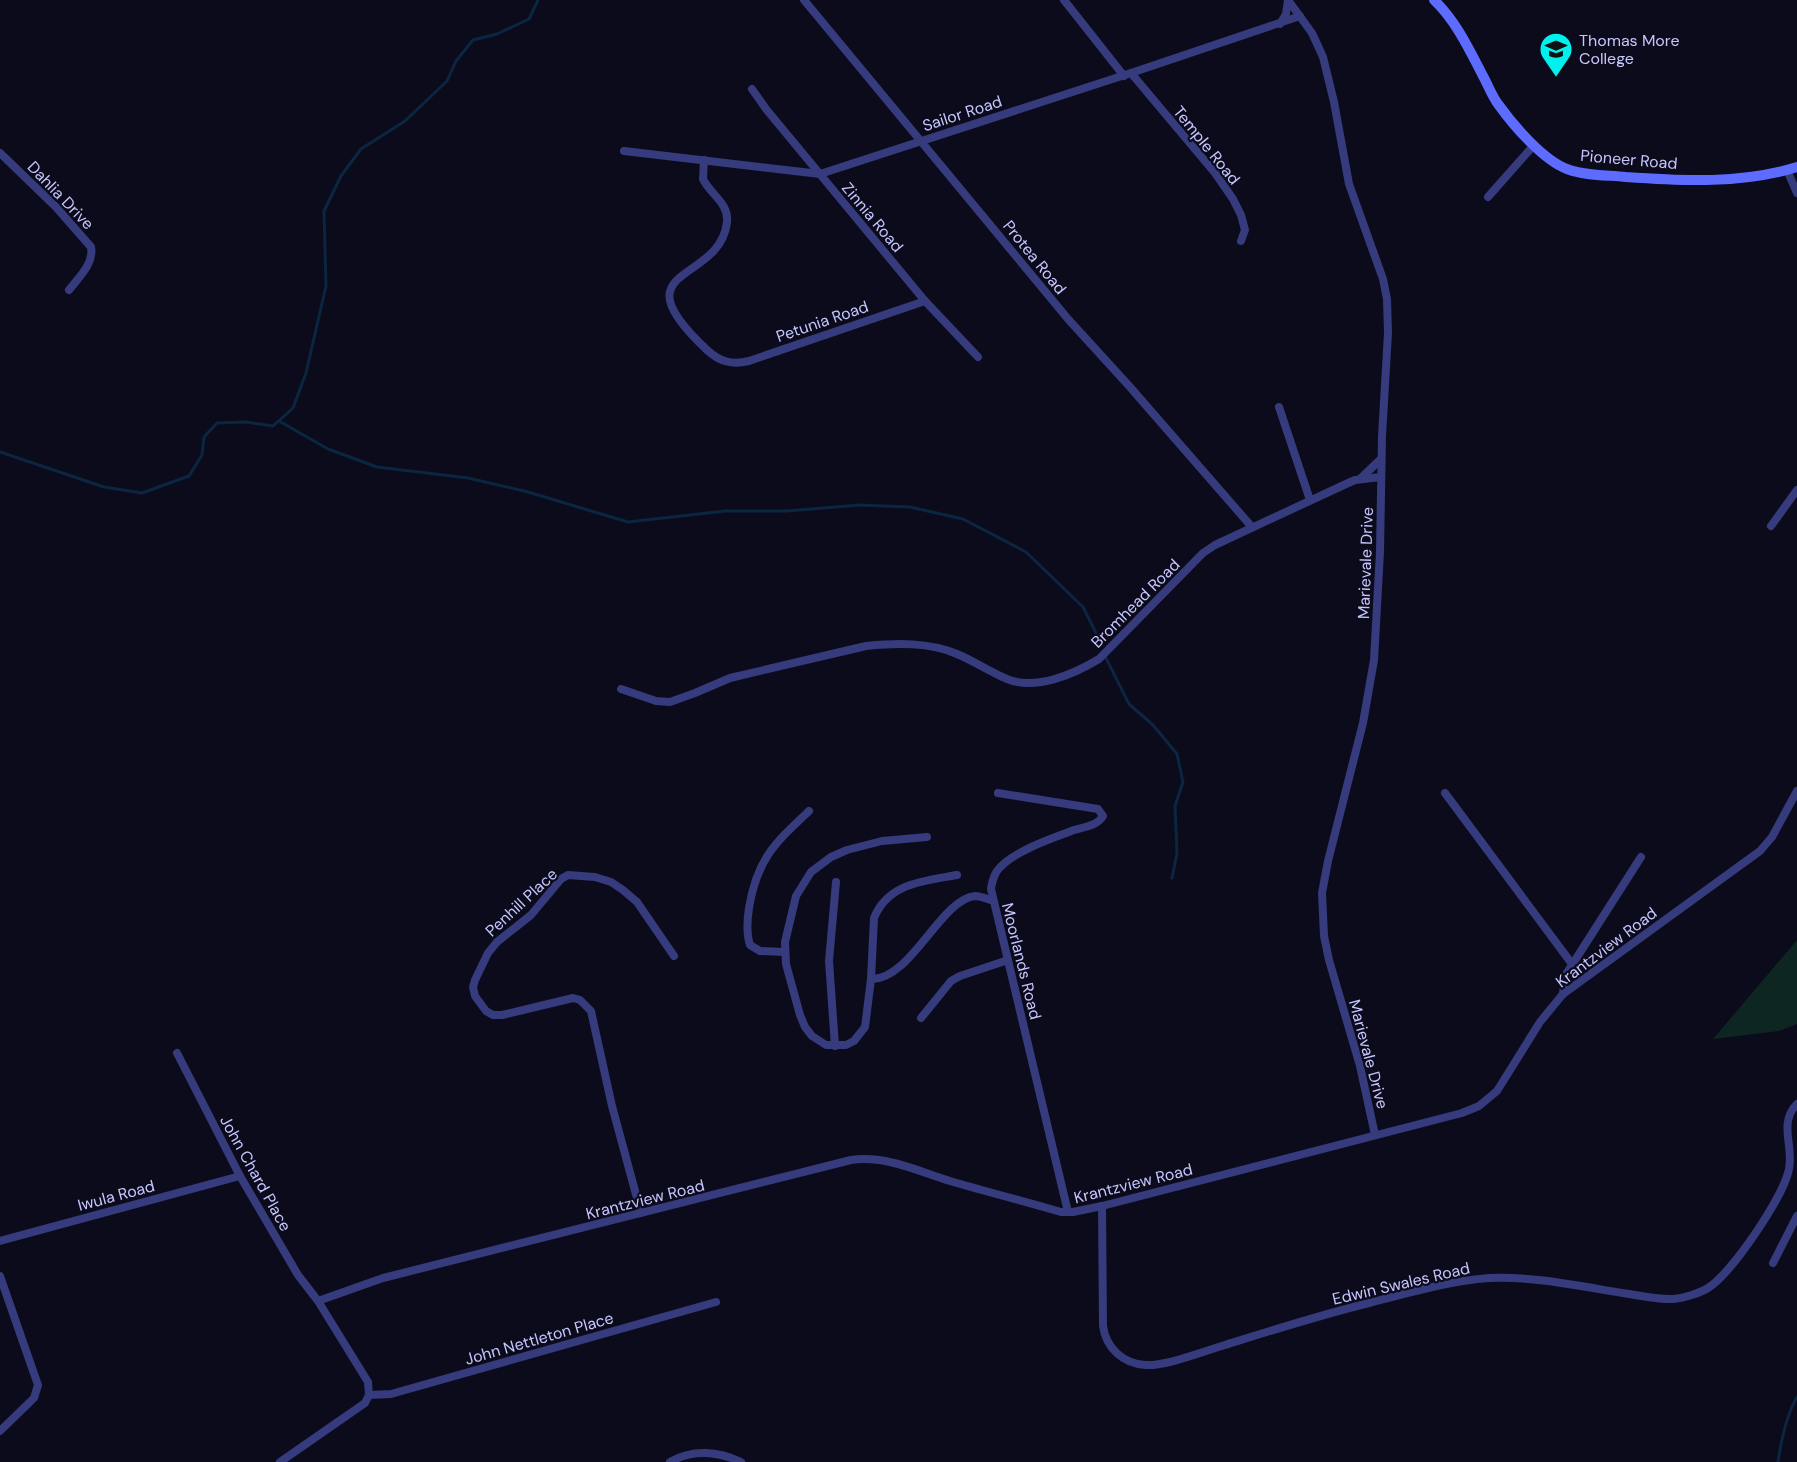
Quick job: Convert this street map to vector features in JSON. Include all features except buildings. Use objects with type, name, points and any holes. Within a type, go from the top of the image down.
[{"type":"main road","name":"Pioneer Road","points":[[1434,0],[1446,12],[1466,43],[1497,103],[1534,145],[1547,157],[1567,169],[1597,175],[1642,178],[1741,179],[1792,169]]},
{"type":"street","name":"Protea Road","points":[[804,0],[1068,319],[1251,526]]},
{"type":"street","name":"Temple Road","points":[[1064,0],[1215,173],[1241,215],[1245,230],[1241,241]]},
{"type":"street","name":"Marievale Drive","points":[[1288,0],[1312,33],[1323,57],[1334,102],[1348,184],[1383,279],[1387,299],[1388,333],[1374,660],[1363,723],[1322,893],[1324,936],[1329,960],[1360,1066],[1375,1135]]},
{"type":"street","points":[[1280,24],[1286,14],[1288,0]]},
{"type":"street","name":"Sailor Road","points":[[624,151],[820,174],[1128,75],[1300,16]]},
{"type":"street","name":"Zinnia Road","points":[[752,89],[925,301],[978,357]]},
{"type":"street","points":[[1488,197],[1534,145]]},
{"type":"street","name":"Dahlia Drive","points":[[0,153],[56,207],[91,247],[92,254],[89,263],[69,290]]},
{"type":"street","name":"Petunia Road","points":[[704,160],[703,179],[726,209],[725,231],[709,256],[674,282],[669,292],[675,315],[691,334],[717,358],[727,363],[749,361],[925,301]]},
{"type":"street","points":[[1792,169],[1797,193]]},
{"type":"street","points":[[1279,407],[1310,500]]},
{"type":"street","points":[[1359,480],[1381,459]]},
{"type":"street","name":"Bromhead Road","points":[[621,689],[656,701],[670,702],[730,678],[866,646],[888,644],[915,644],[938,648],[957,654],[1016,681],[1035,682],[1054,678],[1099,659],[1203,553],[1215,545],[1310,500],[1359,480],[1381,477]]},
{"type":"street","points":[[1771,526],[1797,490]]},
{"type":"street","name":"Krantzview Road","points":[[318,1301],[382,1278],[861,1159],[888,1161],[971,1187],[1068,1212],[1102,1206],[1462,1113],[1488,1100],[1508,1075],[1540,1022],[1563,994],[1760,851],[1772,837],[1797,790]]},
{"type":"street","name":"Moorlands Road","points":[[998,793],[1098,809],[1103,816],[1097,823],[1050,839],[1004,864],[992,879],[993,901],[1068,1212]]},
{"type":"street","points":[[1445,793],[1572,964]]},
{"type":"street","points":[[784,952],[760,951],[750,945],[747,923],[752,888],[769,852],[809,811]]},
{"type":"street","points":[[927,837],[882,841],[847,850],[822,862],[811,872],[796,896],[784,952],[800,1015],[805,1027],[819,1042],[835,1046],[846,1045],[854,1041],[865,1027],[872,980],[874,918],[885,900],[901,888],[915,883],[957,875]]},
{"type":"street","points":[[1563,994],[1565,976],[1641,857]]},
{"type":"street","name":"Penhill Place","points":[[640,1213],[612,1106],[591,1011],[580,1000],[573,998],[493,1014],[480,1005],[473,987],[492,947],[531,915],[557,883],[568,875],[595,877],[611,882],[623,890],[637,902],[674,956]]},
{"type":"street","points":[[835,1046],[829,961],[836,882]]},
{"type":"street","points":[[872,980],[885,978],[898,970],[965,899],[978,896],[993,901]]},
{"type":"street","points":[[921,1018],[951,981],[1008,960]]},
{"type":"street","name":"John Chard Place","points":[[177,1053],[240,1176],[298,1275],[318,1301],[368,1380],[369,1395]]},
{"type":"street","name":"Edwin Swales Road","points":[[1102,1206],[1105,1336],[1113,1351],[1118,1355],[1128,1361],[1146,1365],[1186,1357],[1355,1306],[1451,1283],[1473,1280],[1518,1279],[1667,1299],[1689,1295],[1713,1284],[1748,1243],[1781,1194],[1789,1171],[1793,1148],[1786,1124],[1791,1111],[1797,1104]]},
{"type":"street","name":"Iwula Road","points":[[0,1241],[240,1176]]},
{"type":"street","points":[[1773,1263],[1797,1216]]},
{"type":"street","points":[[0,1276],[38,1385],[34,1398],[0,1431]]},
{"type":"street","name":"John Nettleton Place","points":[[369,1395],[391,1394],[716,1302]]},
{"type":"street","points":[[280,1462],[360,1407],[367,1401],[369,1395]]},
{"type":"street","points":[[670,1462],[684,1455],[703,1453],[724,1456],[741,1462]]},
{"type":"green space","points":[[1797,940],[1797,1024],[1779,1031],[1713,1039]]},
{"type":"waterway","points":[[0,452],[104,487],[142,493],[189,476],[202,455],[204,437],[217,423],[246,422],[273,426],[293,408],[306,373],[326,286],[324,211],[341,176],[361,149],[405,121],[447,81],[456,61],[473,40],[497,34],[529,19],[538,0]]},
{"type":"waterway","points":[[279,421],[328,449],[377,467],[468,478],[528,492],[628,522],[725,511],[787,511],[859,505],[910,507],[963,519],[1026,552],[1083,607],[1096,633]]},
{"type":"waterway","points":[[1106,658],[1129,704],[1153,725],[1177,754],[1183,782],[1175,806],[1177,853],[1172,878]]},
{"type":"waterway","points":[[1778,1462],[1782,1437],[1797,1397]]},
{"type":"place","name":"Thomas More College","points":[[1556,78]]}]
